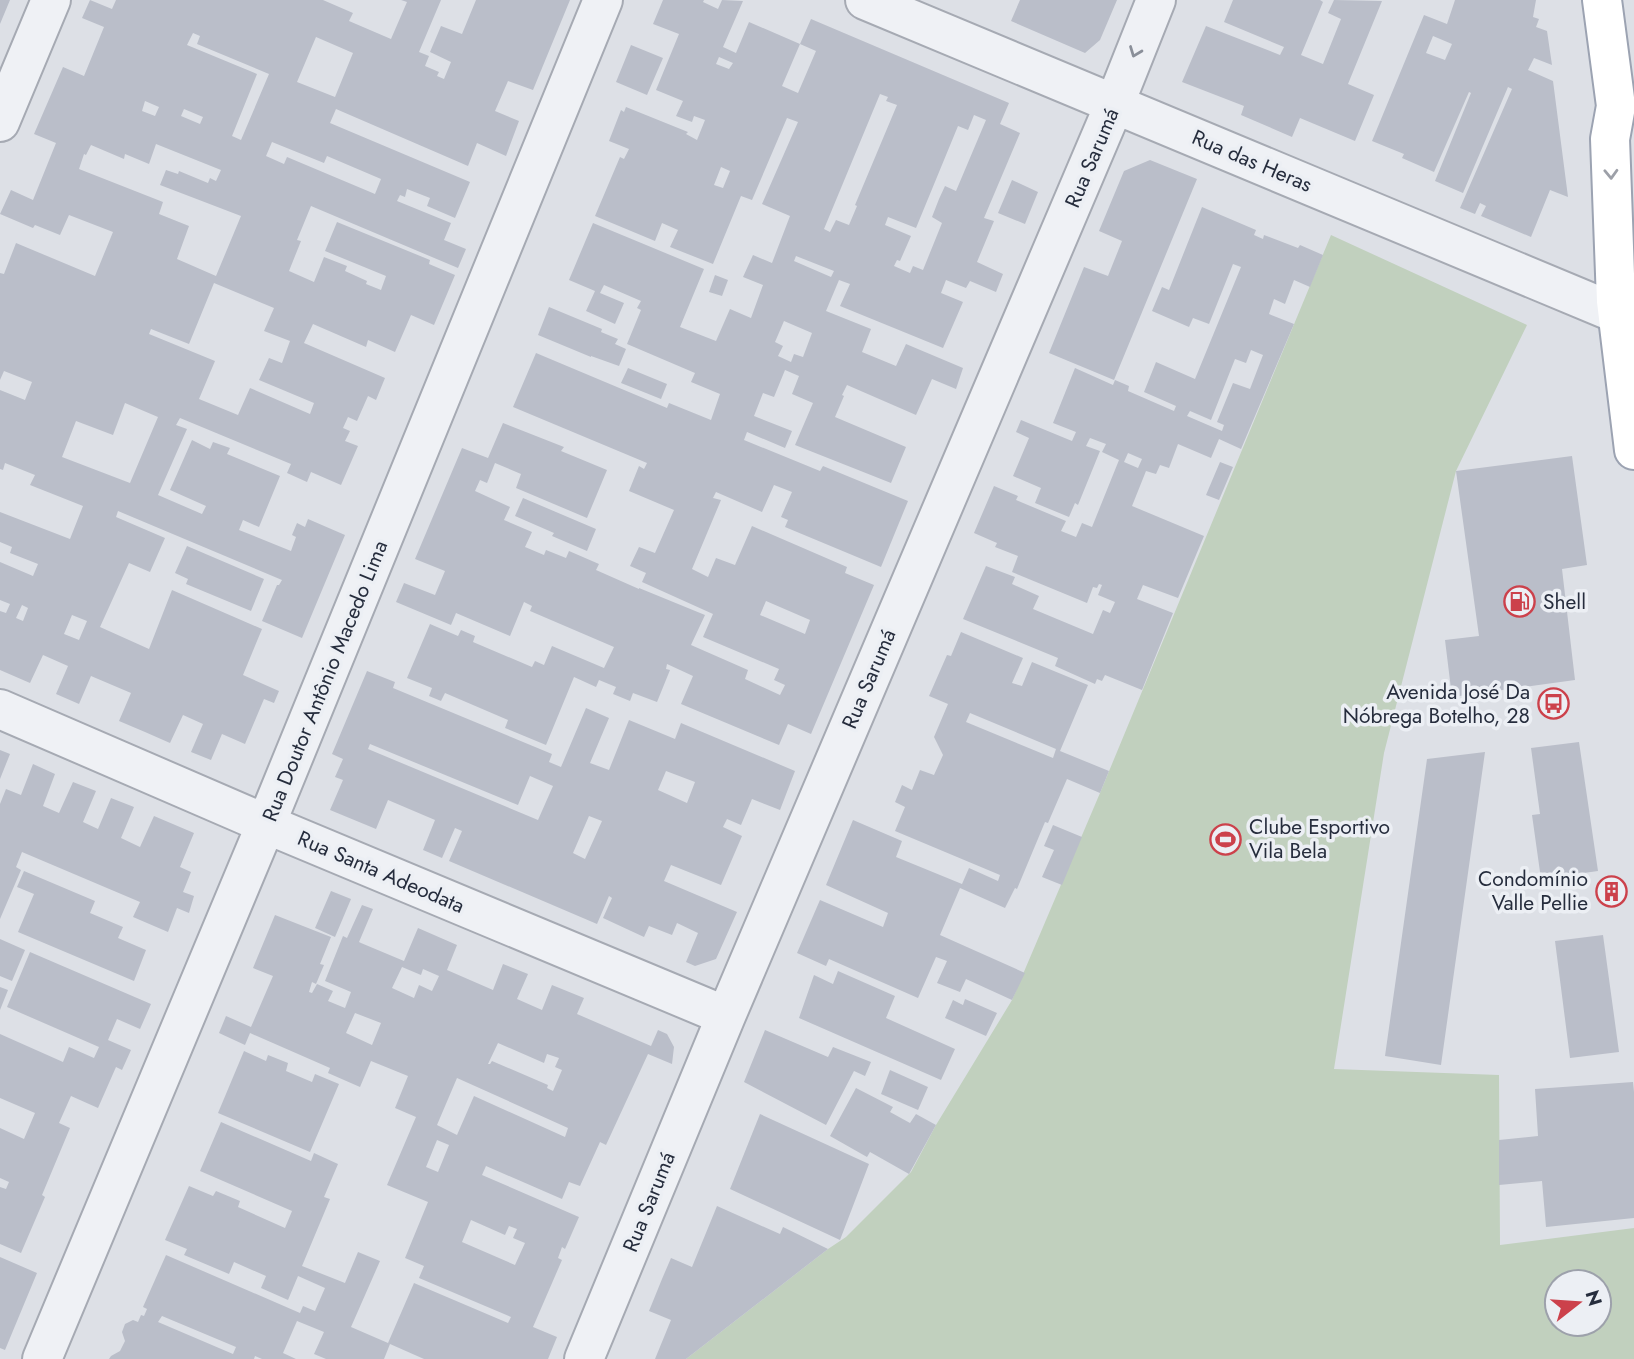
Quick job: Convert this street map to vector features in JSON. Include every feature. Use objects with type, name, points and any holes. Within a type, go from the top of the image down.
[{"type":"main road","points":[[1602,0],[1628,109],[1610,138],[1634,450]]},
{"type":"street","points":[[0,122],[51,0]]},
{"type":"street","name":"Rua Doutor Antônio Macedo Lima","points":[[41,1359],[267,824],[603,0]]},
{"type":"street","name":"Rua das Heras","points":[[865,0],[1115,103],[1626,321]]},
{"type":"street","name":"Rua Sarumá","points":[[584,1359],[726,1016],[1115,103],[1156,0]]},
{"type":"street","name":"Rua Santa Adeodata","points":[[0,709],[726,1016]]},
{"type":"green space","name":"Clube Esportivo Vila Bela","points":[[1331,235],[1527,325],[1456,471],[1384,753],[1334,1069],[1499,1075],[1500,1245],[1634,1228],[1634,1359],[686,1359],[846,1237],[911,1172],[936,1125],[1012,1000]]},
{"type":"building","points":[[0,0],[10,0],[0,24]]},
{"type":"building","points":[[90,0],[112,9],[116,0],[323,0],[353,13],[349,21],[391,39],[407,2],[401,0],[441,0],[419,52],[429,56],[425,66],[439,72],[437,76],[444,79],[451,62],[430,52],[441,26],[462,34],[476,0],[570,0],[533,90],[508,81],[495,111],[519,121],[506,156],[477,143],[468,166],[336,109],[330,123],[470,182],[455,218],[427,206],[430,198],[407,189],[405,197],[400,195],[397,201],[451,223],[444,240],[466,249],[458,268],[311,206],[297,240],[301,241],[289,271],[314,282],[324,257],[347,266],[345,271],[381,290],[386,276],[325,251],[337,222],[430,260],[429,264],[455,275],[434,325],[411,315],[395,352],[368,340],[366,347],[313,324],[304,343],[385,378],[376,400],[368,396],[357,421],[348,417],[343,428],[350,431],[345,441],[358,446],[341,485],[311,472],[307,482],[287,473],[291,464],[180,418],[176,425],[187,429],[158,495],[202,514],[206,506],[170,490],[192,440],[210,449],[213,442],[230,448],[227,454],[280,476],[259,527],[243,520],[239,530],[291,551],[296,537],[292,535],[297,523],[305,527],[308,519],[345,535],[302,638],[262,621],[277,585],[282,580],[118,511],[116,517],[165,538],[150,572],[129,563],[100,627],[149,649],[172,590],[262,629],[243,675],[279,691],[274,703],[264,699],[245,744],[222,734],[211,760],[191,752],[203,724],[183,715],[170,743],[119,721],[131,693],[91,676],[79,704],[56,694],[68,666],[43,655],[30,683],[0,670],[0,611],[6,613],[10,604],[0,600],[0,562],[33,576],[38,564],[10,553],[12,547],[0,542],[0,512],[70,539],[83,506],[30,485],[35,475],[5,463],[3,470],[0,469],[0,390],[25,400],[32,382],[4,371],[0,380],[0,273],[4,274],[16,243],[95,276],[113,232],[69,215],[60,235],[35,225],[33,228],[0,214],[11,190],[33,200],[56,143],[34,134],[63,67],[84,76],[104,27],[82,18]],"holes":[[[193,33],[200,36],[197,44],[269,74],[241,140],[232,136],[257,74],[187,45]],[[316,37],[353,53],[335,97],[297,82]],[[145,101],[159,107],[155,116],[142,111]],[[184,109],[203,117],[200,124],[181,116]],[[272,142],[324,163],[327,156],[381,179],[375,194],[287,157],[284,164],[266,156]],[[156,144],[221,170],[216,181],[210,178],[208,183],[179,171],[178,174],[166,170],[160,185],[241,216],[216,276],[177,259],[189,226],[159,214],[163,202],[79,169],[84,154],[86,155],[91,145],[124,159],[125,154],[149,164]],[[214,283],[274,308],[264,331],[290,341],[282,363],[269,358],[259,380],[314,403],[310,414],[250,388],[238,415],[199,399],[215,361],[149,334],[151,329],[189,344]],[[125,403],[158,417],[130,483],[62,457],[76,421],[113,435]],[[22,605],[28,608],[23,621],[16,618]],[[72,615],[87,621],[79,640],[64,634]]]},
{"type":"building","points":[[663,0],[704,0],[703,2],[718,9],[722,0],[743,1],[723,47],[736,53],[749,22],[800,44],[811,19],[1009,103],[1000,124],[1020,133],[984,218],[994,221],[977,262],[1003,274],[996,292],[970,281],[966,288],[946,280],[941,293],[963,302],[943,348],[840,306],[850,284],[839,280],[826,311],[871,329],[862,352],[896,366],[906,344],[963,368],[956,389],[932,379],[916,415],[847,385],[835,417],[906,447],[891,483],[795,445],[813,403],[792,394],[799,376],[785,370],[774,397],[763,393],[754,416],[792,431],[785,448],[747,432],[744,440],[820,471],[823,466],[908,501],[881,567],[785,527],[788,520],[781,517],[792,492],[774,485],[762,512],[716,492],[713,498],[721,500],[692,569],[708,577],[716,558],[735,565],[752,526],[847,567],[845,573],[874,585],[811,734],[788,724],[779,745],[681,704],[693,676],[667,664],[666,669],[670,670],[657,702],[633,693],[630,701],[613,694],[616,687],[599,680],[596,687],[574,677],[546,745],[505,728],[508,720],[445,693],[441,701],[429,696],[432,688],[407,678],[430,624],[458,636],[461,630],[475,636],[473,642],[532,667],[535,661],[544,665],[552,646],[604,668],[614,647],[530,611],[532,606],[524,602],[510,636],[456,613],[451,625],[396,602],[404,583],[435,595],[445,571],[415,559],[462,448],[488,458],[503,423],[564,447],[561,451],[607,470],[587,518],[516,488],[521,474],[495,463],[487,483],[480,480],[475,491],[510,507],[504,520],[532,532],[525,547],[544,555],[546,550],[566,558],[569,551],[599,564],[596,570],[705,615],[691,645],[748,670],[745,679],[780,695],[785,685],[774,680],[779,669],[703,637],[713,614],[642,582],[646,573],[630,566],[639,547],[655,553],[674,510],[629,491],[639,466],[644,469],[647,463],[513,407],[536,353],[667,408],[669,403],[711,420],[720,394],[691,382],[695,373],[627,344],[641,310],[637,308],[641,301],[604,285],[600,293],[624,303],[615,324],[586,311],[595,291],[569,280],[593,223],[704,269],[680,327],[716,341],[730,309],[751,318],[763,285],[743,277],[753,255],[772,263],[790,216],[762,204],[798,122],[787,118],[752,200],[741,196],[713,264],[670,247],[678,230],[662,223],[655,241],[595,216],[620,157],[624,159],[629,149],[609,141],[621,110],[624,112],[626,107],[688,132],[686,134],[697,140],[705,120],[694,116],[692,122],[676,116],[683,101],[656,90],[679,34],[653,24]],"holes":[[[800,44],[816,51],[798,93],[782,86]],[[719,57],[733,63],[729,69],[716,64]],[[880,94],[888,97],[886,101],[897,105],[849,225],[836,220],[830,232],[824,229]],[[974,115],[986,120],[956,191],[945,186],[939,199],[932,217],[942,223],[923,270],[913,266],[910,273],[894,266],[897,260],[900,261],[911,236],[885,225],[888,217],[916,228],[958,126],[968,130]],[[721,167],[730,171],[723,188],[714,185]],[[796,256],[834,271],[831,277],[794,261]],[[784,321],[812,333],[803,357],[794,354],[791,362],[778,356],[783,346],[775,342]],[[766,601],[810,620],[805,634],[760,615]]]},
{"type":"building","points":[[1020,0],[1117,0],[1100,40],[1085,53],[1011,21]]},
{"type":"building","points":[[1233,0],[1323,2],[1301,55],[1323,64],[1341,19],[1328,13],[1334,0],[1382,1],[1348,84],[1374,95],[1355,141],[1300,118],[1292,137],[1241,115],[1244,106],[1182,82],[1206,26],[1280,55],[1284,47],[1224,22]]},
{"type":"building","points":[[1455,0],[1536,0],[1533,17],[1539,19],[1536,27],[1547,31],[1552,65],[1534,58],[1528,70],[1553,81],[1568,197],[1550,190],[1531,237],[1481,216],[1486,206],[1480,203],[1475,214],[1460,208],[1512,89],[1508,87],[1463,193],[1435,181],[1471,93],[1469,92],[1434,172],[1402,158],[1404,154],[1372,141],[1424,15],[1447,24]],"holes":[[[1433,36],[1452,44],[1445,60],[1426,53]]]},
{"type":"building","points":[[631,45],[663,58],[647,95],[616,82]]},
{"type":"building","points":[[1150,160],[1197,179],[1114,380],[1049,353],[1084,267],[1108,276],[1122,241],[1099,231],[1124,171]]},
{"type":"building","points":[[1012,180],[1038,192],[1025,224],[998,213]]},
{"type":"building","points":[[1202,207],[1256,230],[1254,235],[1263,239],[1264,235],[1323,255],[1310,287],[1294,280],[1285,304],[1274,299],[1269,314],[1294,324],[1241,449],[1219,439],[1211,458],[1178,444],[1169,468],[1160,465],[1156,474],[1146,471],[1132,506],[1204,536],[1178,598],[1143,585],[1137,599],[1173,613],[1142,690],[1105,675],[1102,681],[1097,679],[1095,684],[1055,666],[1058,658],[963,619],[986,566],[1015,577],[1012,584],[1039,596],[1033,609],[1093,634],[1103,610],[1110,613],[1115,602],[1098,595],[1102,585],[1093,587],[1087,603],[1012,572],[1018,556],[995,547],[997,543],[974,533],[994,486],[1018,496],[1016,500],[1066,521],[1061,531],[1076,537],[1082,523],[1092,527],[1119,460],[1102,452],[1106,444],[1090,438],[1086,446],[1100,451],[1078,505],[1075,503],[1069,517],[1035,503],[1041,488],[1013,476],[1029,438],[1016,432],[1021,420],[1072,441],[1076,432],[1053,423],[1075,368],[1113,385],[1115,380],[1129,386],[1128,391],[1174,411],[1176,406],[1144,392],[1156,362],[1195,379],[1241,267],[1233,264],[1209,324],[1193,318],[1189,327],[1152,311],[1162,287],[1169,290]],"holes":[[[1251,350],[1263,355],[1250,389],[1233,383],[1217,422],[1224,425],[1222,431],[1187,416],[1190,411],[1211,420],[1235,359],[1246,363]],[[1128,453],[1142,459],[1138,468],[1124,462]]]},
{"type":"building","points":[[715,275],[728,280],[722,296],[709,292]]},
{"type":"building","points":[[549,307],[602,329],[601,332],[618,339],[615,344],[626,349],[619,366],[538,335]]},
{"type":"building","points":[[628,368],[667,384],[661,399],[621,383]]},
{"type":"building","name":"Shell","points":[[1572,456],[1587,565],[1562,569],[1575,680],[1452,697],[1445,640],[1479,636],[1456,471]]},
{"type":"building","points":[[1220,462],[1233,467],[1219,500],[1206,495]]},
{"type":"building","points":[[523,498],[596,529],[587,551],[515,516]]},
{"type":"building","points":[[187,546],[264,579],[251,611],[186,584],[188,579],[175,573]]},
{"type":"building","points":[[961,632],[1023,658],[1012,683],[1022,686],[1032,662],[1088,685],[1060,751],[1109,771],[1100,793],[1067,779],[1048,823],[1045,822],[1017,889],[1015,888],[1005,908],[960,888],[940,935],[1025,973],[1012,1000],[966,979],[960,992],[937,983],[947,961],[936,957],[918,998],[829,959],[826,966],[797,953],[820,900],[883,927],[888,913],[826,885],[853,820],[902,841],[896,857],[962,884],[969,868],[998,881],[1000,875],[895,831],[905,807],[895,802],[902,785],[912,790],[920,770],[934,775],[943,755],[934,737],[948,704],[929,696],[947,655],[951,656]],"holes":[[[970,713],[1056,749],[1053,758],[966,722]]]},
{"type":"building","points":[[367,671],[395,682],[393,688],[552,754],[549,762],[561,767],[586,708],[609,718],[590,763],[609,770],[629,720],[675,739],[681,723],[795,771],[780,810],[752,799],[741,825],[727,819],[723,827],[742,836],[721,885],[671,865],[664,881],[737,912],[716,959],[695,966],[686,962],[698,933],[677,923],[672,935],[649,926],[644,937],[603,918],[612,898],[609,896],[597,924],[449,861],[462,831],[455,828],[442,858],[423,850],[435,820],[388,800],[376,829],[330,810],[343,780],[335,777],[343,759],[332,754]],"holes":[[[370,744],[518,805],[530,776],[553,786],[538,820],[368,749]],[[666,771],[695,782],[687,803],[658,790]],[[589,816],[602,821],[585,859],[573,853]]]},
{"type":"building","points":[[1579,742],[1598,871],[1541,879],[1532,815],[1540,814],[1531,748]]},
{"type":"building","points":[[0,750],[10,754],[0,779]]},
{"type":"building","points":[[1485,752],[1441,1065],[1385,1056],[1427,759]]},
{"type":"building","points":[[33,764],[55,774],[43,806],[59,813],[73,782],[96,791],[83,822],[98,829],[111,798],[134,807],[121,838],[140,847],[154,816],[194,833],[180,867],[191,872],[183,892],[194,896],[189,913],[177,908],[168,932],[133,917],[140,902],[22,852],[16,867],[21,870],[0,919],[0,804],[6,789],[21,795]]},
{"type":"building","points":[[1053,825],[1082,837],[1062,885],[1042,877],[1054,850],[1044,846]]},
{"type":"building","points":[[24,871],[95,901],[90,913],[123,927],[118,938],[146,950],[134,981],[18,932],[34,894],[17,887]]},
{"type":"building","name":"Condomínio Valle Pellie","points":[[1621,880],[1624,899],[1600,901],[1598,883]]},
{"type":"building","points":[[331,891],[351,899],[335,937],[315,928]]},
{"type":"building","points":[[362,905],[373,909],[359,942],[361,943],[404,961],[418,928],[457,945],[447,970],[493,990],[503,964],[528,974],[517,999],[542,1010],[552,985],[584,998],[577,1014],[651,1046],[658,1030],[667,1034],[674,1047],[672,1064],[648,1054],[606,1145],[600,1142],[580,1186],[569,1182],[562,1199],[486,1166],[482,1175],[579,1217],[565,1249],[562,1247],[558,1258],[562,1260],[533,1327],[557,1337],[548,1359],[424,1359],[390,1344],[384,1359],[326,1359],[314,1354],[324,1332],[297,1321],[283,1353],[296,1359],[262,1359],[255,1356],[254,1359],[109,1359],[120,1351],[125,1341],[122,1332],[125,1324],[133,1320],[138,1322],[141,1315],[144,1316],[147,1309],[143,1307],[166,1255],[300,1313],[303,1306],[315,1311],[325,1288],[298,1276],[288,1300],[261,1288],[266,1276],[234,1262],[229,1274],[184,1255],[187,1249],[165,1240],[189,1186],[213,1196],[216,1191],[240,1201],[238,1207],[285,1228],[292,1211],[200,1171],[221,1122],[311,1161],[314,1153],[338,1164],[324,1197],[330,1199],[302,1266],[345,1283],[358,1252],[380,1261],[351,1327],[388,1343],[414,1283],[508,1323],[511,1317],[419,1278],[424,1266],[405,1258],[428,1202],[387,1185],[416,1117],[395,1108],[408,1076],[371,1061],[360,1087],[328,1073],[330,1068],[250,1033],[245,1045],[219,1033],[226,1016],[251,1027],[273,976],[253,968],[275,915],[331,937],[320,964],[324,965],[316,984],[312,982],[309,992],[312,993],[317,984],[333,991],[328,1001],[345,1008],[351,992],[325,981],[343,936],[347,938]],"holes":[[[402,967],[421,975],[423,969],[439,976],[432,991],[419,985],[414,998],[392,988]],[[355,1013],[381,1023],[372,1045],[346,1033]],[[498,1043],[544,1063],[547,1054],[559,1058],[555,1067],[562,1070],[553,1091],[547,1088],[548,1085],[492,1061],[490,1064]],[[457,1078],[568,1128],[565,1137],[474,1096],[457,1135],[437,1125]],[[437,1140],[449,1145],[438,1172],[426,1167]],[[471,1220],[505,1235],[509,1226],[517,1229],[513,1238],[525,1243],[515,1265],[462,1242]],[[162,1316],[236,1347],[233,1354],[158,1322]]]},
{"type":"building","points":[[1603,935],[1619,1052],[1570,1058],[1555,941]]},
{"type":"building","points":[[0,939],[25,950],[12,981],[0,976]]},
{"type":"building","points":[[30,952],[151,1004],[140,1029],[117,1019],[108,1040],[131,1050],[122,1070],[116,1067],[98,1108],[71,1096],[59,1123],[70,1128],[21,1253],[0,1244],[0,1187],[6,1189],[9,1182],[0,1178],[0,1128],[24,1139],[35,1113],[0,1098],[0,1034],[63,1062],[69,1047],[94,1058],[99,1047],[7,1007]]},
{"type":"building","points":[[838,971],[895,996],[886,1018],[955,1049],[941,1080],[799,1018],[814,975],[833,984]]},
{"type":"building","points":[[0,987],[8,990],[0,1010]]},
{"type":"building","points":[[965,999],[997,1013],[986,1036],[945,1018],[953,1000],[963,1005]]},
{"type":"building","points":[[765,1030],[828,1057],[833,1047],[871,1062],[865,1076],[854,1071],[826,1125],[744,1082]]},
{"type":"building","points":[[244,1051],[266,1061],[268,1055],[288,1063],[286,1071],[312,1082],[315,1074],[339,1084],[310,1152],[218,1113]]},
{"type":"building","points":[[890,1070],[928,1087],[918,1110],[881,1094]]},
{"type":"building","points":[[1633,1082],[1634,1218],[1546,1227],[1542,1181],[1499,1185],[1499,1140],[1538,1136],[1535,1089]]},
{"type":"building","points":[[856,1088],[893,1107],[890,1112],[910,1123],[916,1114],[936,1125],[909,1174],[870,1152],[867,1157],[830,1136]]},
{"type":"building","points":[[760,1114],[869,1164],[840,1240],[730,1189]]},
{"type":"building","points":[[717,1206],[780,1234],[783,1227],[828,1249],[686,1359],[655,1359],[671,1320],[649,1311],[671,1258],[692,1267]]},
{"type":"building","points":[[0,1257],[37,1273],[5,1350],[0,1348]]},
{"type":"place","name":"Shell","points":[[1520,602]]},
{"type":"place","name":"Avenida José Da Nóbrega Botelho, 28","points":[[1553,704]]},
{"type":"place","name":"Clube Esportivo Vila Bela","points":[[1226,839]]},
{"type":"place","name":"Condomínio Valle Pellie","points":[[1611,891]]}]
